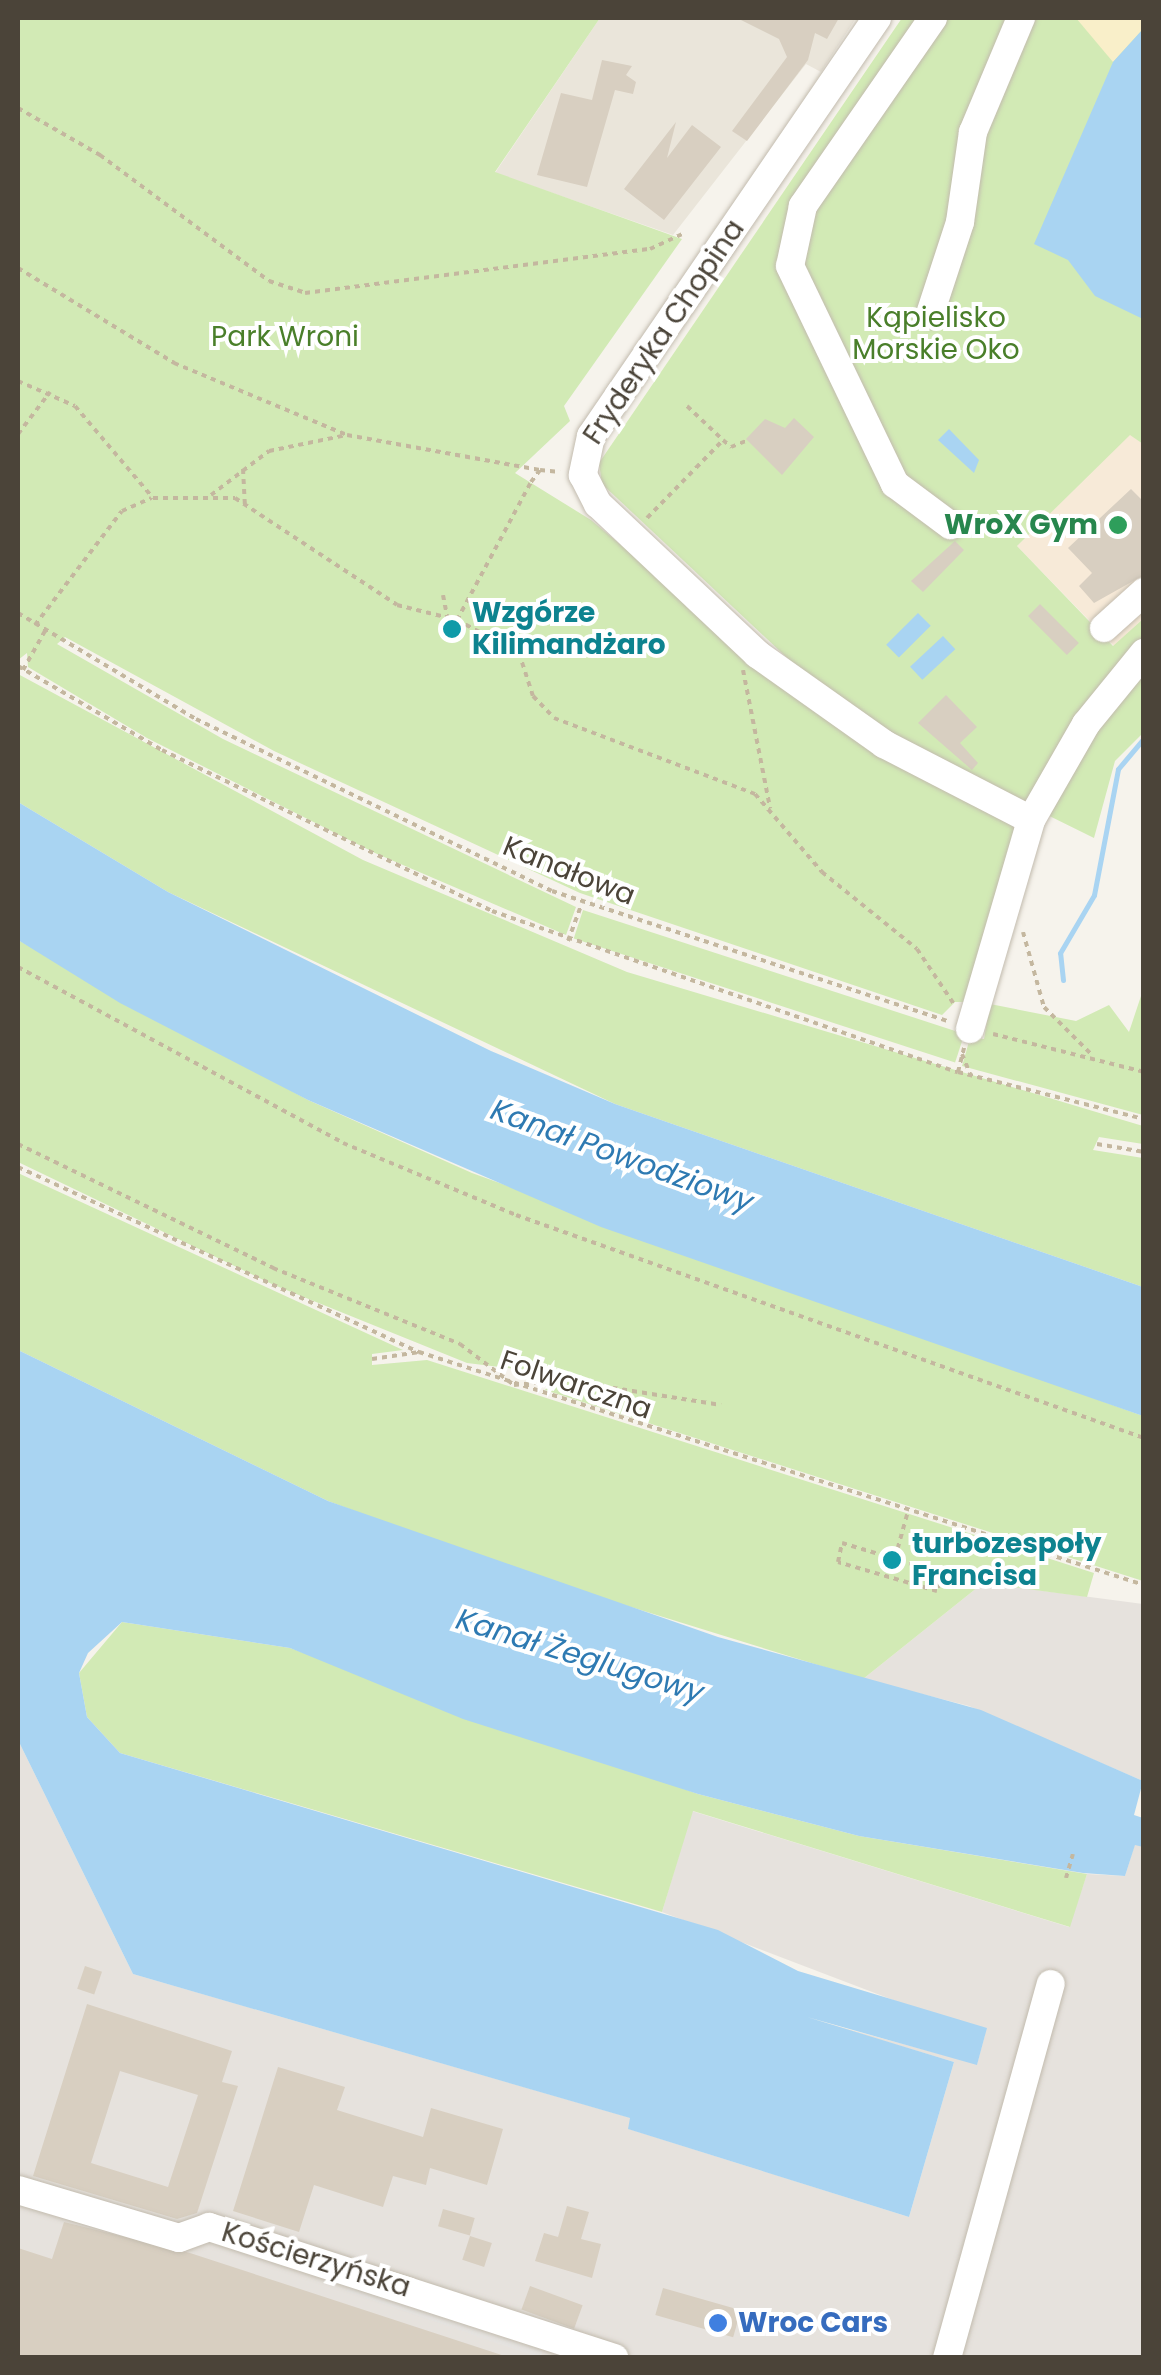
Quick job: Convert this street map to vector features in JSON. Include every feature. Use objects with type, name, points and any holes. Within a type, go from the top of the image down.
[{"type":"street","name":"Fryderyka Chopina","points":[[877,18],[592,436],[583,475],[598,504],[745,644],[884,744],[1030,820]]},
{"type":"street","points":[[933,18],[803,206],[790,266],[895,484],[950,525]]},
{"type":"street","points":[[930,314],[960,222],[972,132],[1021,18]]},
{"type":"street","points":[[1104,628],[1144,592]]},
{"type":"street","points":[[970,1029],[1014,897],[1030,820],[1086,724],[1144,653]]},
{"type":"street","points":[[947,2358],[1051,1984]]},
{"type":"street","name":"Kościerzyńska","points":[[18,2190],[179,2238],[209,2227],[614,2358]]},
{"type":"path","points":[[18,108],[100,156],[269,280],[305,293],[650,249],[682,234]]},
{"type":"path","points":[[18,268],[174,363],[346,435],[583,475]]},
{"type":"path","points":[[18,381],[75,406],[152,498]]},
{"type":"path","points":[[18,434],[50,392]]},
{"type":"path","points":[[687,406],[731,447],[746,440]]},
{"type":"path","points":[[211,494],[244,466],[269,452],[346,435]]},
{"type":"path","points":[[636,534],[723,440]]},
{"type":"path","points":[[244,466],[245,504]]},
{"type":"path","points":[[458,620],[540,470]]},
{"type":"path","points":[[35,625],[122,511],[152,498],[211,494],[245,504],[397,605],[458,620],[519,652],[545,713],[770,808],[822,872],[917,949],[970,1029]]},
{"type":"path","points":[[443,594],[448,620]]},
{"type":"path","name":"Kanałowa","points":[[18,613],[196,718],[582,902],[970,1029],[1144,1072]]},
{"type":"path","points":[[45,631],[20,668],[388,866],[568,941],[958,1072],[1144,1119]]},
{"type":"path","points":[[745,644],[770,808]]},
{"type":"path","points":[[1014,897],[1036,992],[1094,1057]]},
{"type":"path","points":[[568,941],[582,902]]},
{"type":"path","points":[[18,968],[360,1150],[552,1228],[1144,1438]]},
{"type":"path","points":[[958,1072],[962,1054],[970,1076]]},
{"type":"path","points":[[18,1144],[273,1268],[460,1344],[514,1384],[564,1380],[720,1405]]},
{"type":"path","points":[[1098,1144],[1144,1152]]},
{"type":"path","name":"Folwarczna","points":[[18,1167],[419,1352],[1144,1586]]},
{"type":"path","points":[[372,1359],[419,1352]]},
{"type":"path","points":[[895,1558],[908,1511]]},
{"type":"path","points":[[842,1543],[895,1558],[942,1573],[936,1592],[838,1562],[842,1543]]},
{"type":"path","points":[[1066,1878],[1073,1854]]},
{"type":"shaded area","points":[[600,18],[856,18],[821,72],[806,64],[673,235],[495,173]]},
{"type":"shaded area","points":[[1130,434],[1143,444],[1143,619],[1114,646],[1017,546]]},
{"type":"shaded area","points":[[983,1583],[1143,1604],[1143,1781],[969,1706],[863,1679]]},
{"type":"shaded area","points":[[18,1740],[133,1974],[631,2118],[629,2129],[909,2217],[954,2062],[807,2018],[977,2064],[985,2035],[662,1912],[692,1811],[1069,1927],[1087,1874],[1125,1876],[1135,1844],[1143,1847],[1143,2357],[18,2357]]},
{"type":"shaded area","points":[[351,2278],[545,2345],[540,2358],[346,2291]]},
{"type":"green space","name":"Park Wroni","points":[[18,18],[600,18],[495,172],[682,239],[564,406],[570,421],[515,473],[591,520],[812,705],[1019,827],[974,1002],[955,1002],[942,1015],[580,893],[274,751],[65,637],[57,644],[223,739],[576,907],[566,935],[375,853],[147,738],[28,667],[27,653],[18,660]]},
{"type":"green space","name":"Kąpielisko Morskie Oko","points":[[902,18],[1143,18],[1143,444],[1130,435],[1017,546],[1113,646],[1143,619],[1143,733],[1115,761],[1094,838],[922,753],[800,670],[602,484],[599,463]]},
{"type":"green space","points":[[18,674],[363,860],[627,972],[1143,1126],[1143,1144],[1099,1137],[1093,1150],[1143,1158],[1143,1287],[615,1104],[168,892],[18,802]]},
{"type":"green space","points":[[583,910],[964,1034],[955,1062],[574,939]]},
{"type":"green space","points":[[18,940],[308,1100],[472,1173],[1143,1416],[1143,1581],[545,1390],[557,1374],[467,1363],[274,1285],[18,1162]]},
{"type":"green space","points":[[1143,990],[1143,1115],[962,1066],[970,1038],[984,1039],[990,1004],[1076,1021],[1109,1005],[1129,1032]]},
{"type":"green space","points":[[18,1173],[403,1350],[372,1354],[372,1365],[427,1360],[1094,1573],[1087,1597],[983,1583],[863,1679],[518,1572],[328,1501],[18,1350]]},
{"type":"green space","points":[[122,1622],[290,1648],[698,1794],[859,1836],[1087,1874],[1070,1927],[693,1811],[662,1912],[120,1753],[87,1717],[79,1673]]},
{"type":"sand","points":[[1076,18],[1143,18],[1143,29],[1113,62]]},
{"type":"water","points":[[1143,29],[1143,319],[1095,296],[1068,260],[1034,244],[1113,62]]},
{"type":"water","points":[[949,429],[979,460],[974,473],[938,440]]},
{"type":"water","points":[[918,613],[931,626],[899,658],[886,645]]},
{"type":"water","points":[[943,636],[955,649],[922,680],[910,667]]},
{"type":"water","name":"Kanał Powodziowy","points":[[18,802],[168,892],[491,1051],[615,1104],[1143,1287],[1143,1416],[601,1227],[308,1100],[120,1003],[18,940]]},
{"type":"water","name":"Kanał Żeglugowy","points":[[18,1350],[328,1501],[718,1637],[981,1710],[1143,1781],[1134,1815],[1143,1818],[1143,1847],[1135,1845],[1125,1876],[1083,1873],[859,1836],[698,1794],[463,1719],[290,1648],[122,1622],[88,1653],[79,1673],[87,1717],[120,1753],[718,1930],[798,1971],[987,2028],[977,2065],[807,2017],[954,2062],[909,2217],[628,2129],[630,2118],[133,1974],[18,1740]]},
{"type":"building","points":[[737,18],[839,18],[827,39],[815,33],[808,60],[747,141],[732,131],[787,57],[779,39]]},
{"type":"building","points":[[602,60],[632,66],[626,75],[636,82],[633,94],[615,90],[587,187],[537,175],[561,93],[592,100]]},
{"type":"building","points":[[676,122],[667,158],[692,125],[721,147],[664,220],[624,189]]},
{"type":"building","points":[[794,418],[814,437],[782,475],[746,439],[765,419],[785,428]]},
{"type":"building","name":"WroX Gym","points":[[1131,489],[1144,502],[1144,575],[1094,603],[1079,586],[1092,573],[1068,548]]},
{"type":"building","points":[[955,541],[964,550],[923,592],[911,581]]},
{"type":"building","points":[[1040,604],[1079,643],[1067,655],[1028,616]]},
{"type":"building","points":[[946,695],[977,727],[960,743],[978,763],[972,770],[918,723]]},
{"type":"building","points":[[85,1966],[102,1972],[94,1995],[77,1989]]},
{"type":"building","points":[[87,2004],[232,2051],[222,2082],[238,2086],[197,2213],[177,2219],[33,2176]],"holes":[[[120,2071],[198,2095],[168,2187],[91,2163]]]},
{"type":"building","points":[[278,2067],[345,2087],[337,2110],[423,2137],[431,2108],[503,2129],[487,2185],[430,2168],[426,2185],[393,2176],[383,2207],[314,2185],[299,2232],[233,2211]]},
{"type":"building","points":[[567,2206],[589,2212],[581,2239],[601,2244],[592,2278],[535,2261],[544,2233],[558,2237]]},
{"type":"building","points":[[443,2209],[475,2218],[470,2235],[438,2226]]},
{"type":"building","points":[[64,2222],[190,2253],[511,2358],[18,2358],[18,2248],[52,2259]]},
{"type":"building","points":[[470,2236],[492,2243],[484,2267],[462,2260]]},
{"type":"building","points":[[530,2286],[583,2305],[574,2329],[521,2309]]},
{"type":"building","points":[[663,2288],[741,2310],[733,2337],[655,2315]]},
{"type":"waterway","points":[[1063,980],[1060,953],[1094,895],[1118,769],[1144,738]]},
{"type":"place","name":"WroX Gym","points":[[1118,525]]},
{"type":"place","name":"Wzgórze Kilimandżaro","points":[[452,629]]},
{"type":"place","name":"turbozespoły Francisa","points":[[892,1560]]},
{"type":"place","name":"Wroc Cars","points":[[718,2323]]}]
